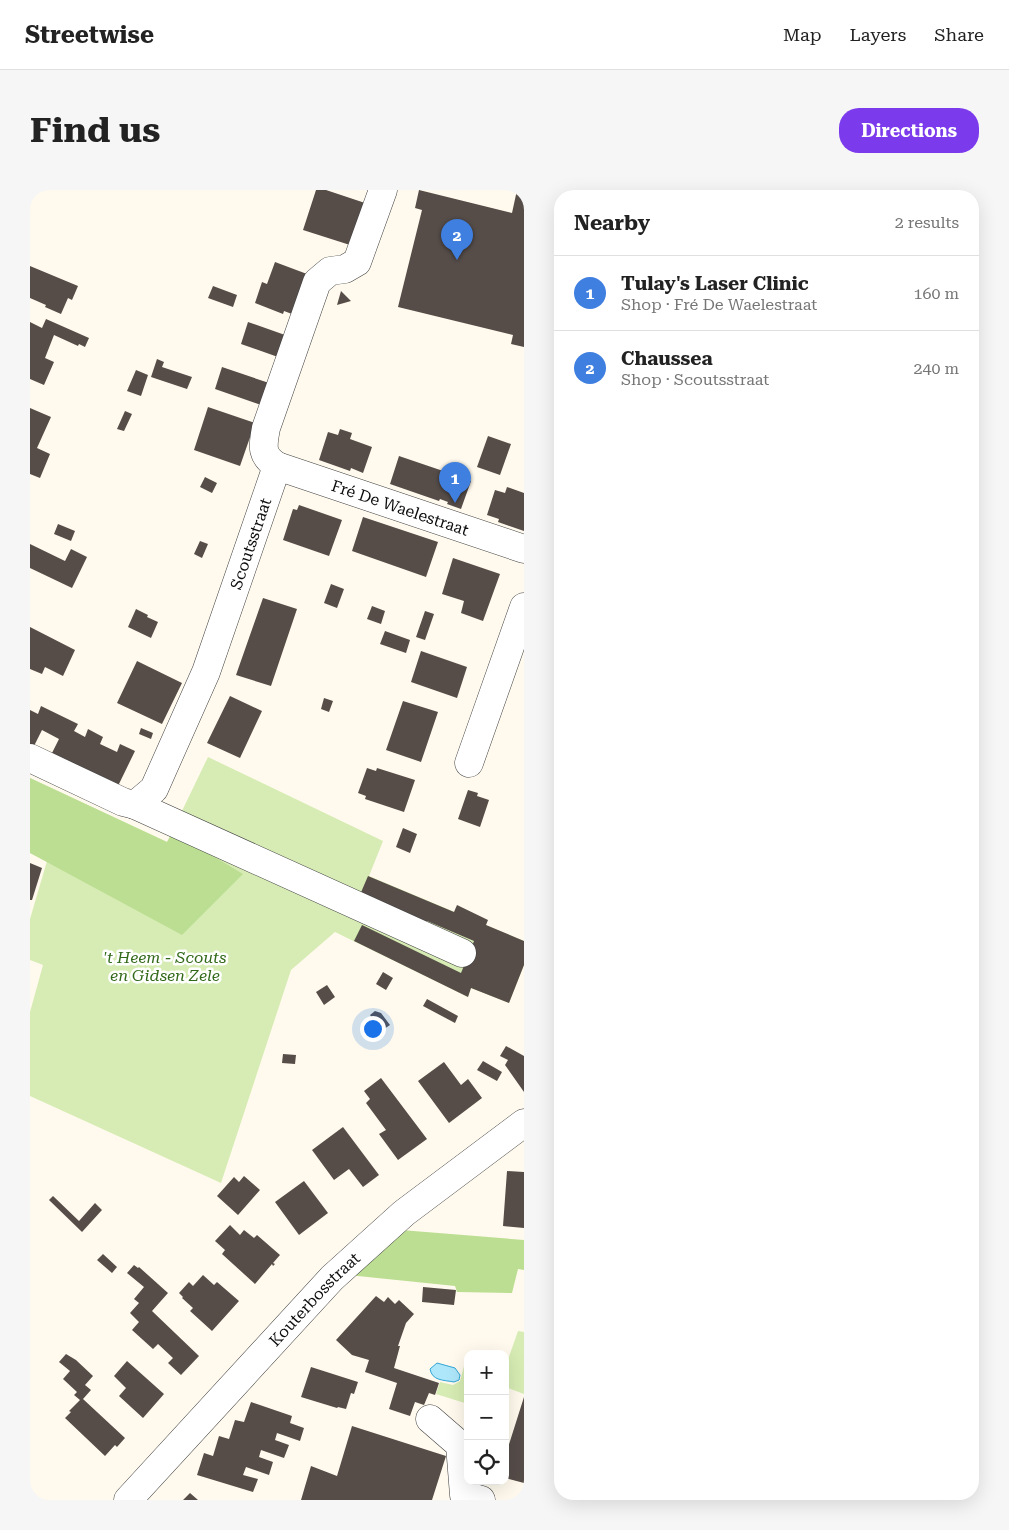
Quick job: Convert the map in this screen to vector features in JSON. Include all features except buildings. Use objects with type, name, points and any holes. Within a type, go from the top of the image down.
[{"type":"street","points":[[277,466],[268,460],[263,447],[266,428],[317,282],[330,272],[357,262],[383,190]]},
{"type":"street","name":"Fré De Waelestraat","points":[[277,466],[524,549]]},
{"type":"street","name":"Scoutsstraat","points":[[135,805],[154,789],[206,672],[277,466]]},
{"type":"street","points":[[469,763],[524,607]]},
{"type":"street","points":[[30,758],[123,802],[135,805],[462,952]]},
{"type":"street","name":"Kouterbosstraat","points":[[128,1500],[332,1278],[404,1213],[524,1123]]},
{"type":"street","points":[[430,1419],[460,1445],[464,1494],[481,1500]]},
{"type":"green space","name":"'t Heem - Scouts en Gidsen Zele","points":[[208,757],[383,841],[369,876],[524,941],[524,965],[509,1003],[471,988],[468,997],[335,932],[291,970],[221,1183],[30,1096],[30,1012],[43,965],[30,960],[30,919],[47,861],[30,853],[30,778],[167,842]]},
{"type":"green space","points":[[30,778],[167,842],[173,832],[243,874],[182,935],[30,853]]},
{"type":"green space","points":[[401,1230],[524,1240],[524,1270],[518,1269],[512,1293],[457,1292],[455,1286],[348,1275]]},
{"type":"green space","points":[[518,1331],[524,1332],[524,1394],[509,1388],[509,1357]]},
{"type":"green space","points":[[464,1366],[464,1403],[436,1394],[440,1382],[453,1385],[460,1381]]},
{"type":"water","points":[[437,1363],[455,1368],[460,1375],[459,1380],[454,1382],[433,1376],[430,1369]]},
{"type":"place","name":"Chaussea","points":[[457,260]]},
{"type":"place","name":"Tulay's Laser Clinic","points":[[455,503]]}]
